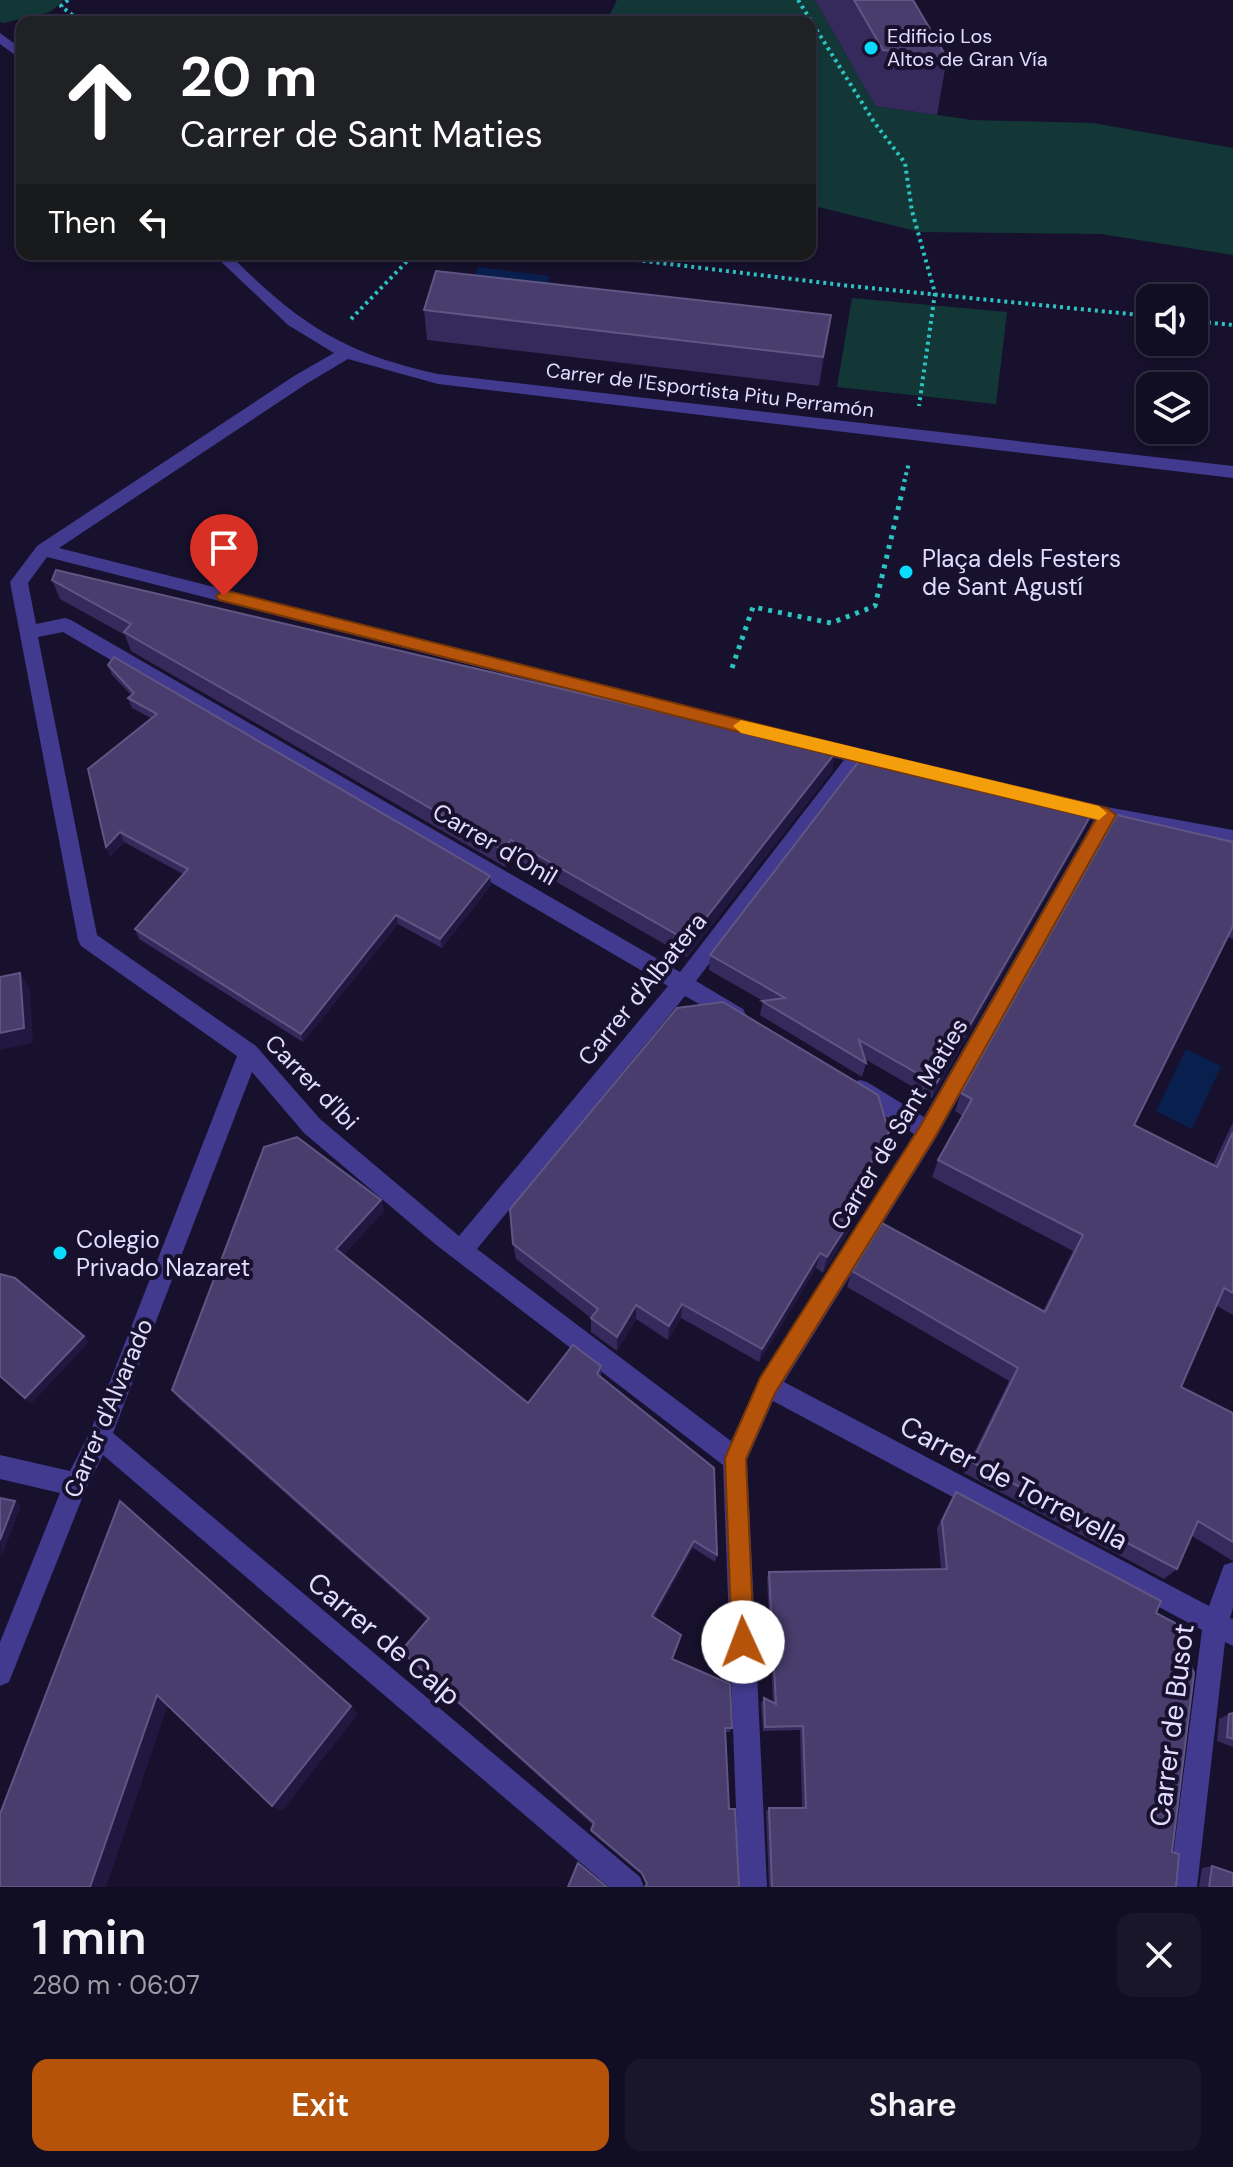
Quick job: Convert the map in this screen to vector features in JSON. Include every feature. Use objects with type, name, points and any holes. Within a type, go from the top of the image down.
[{"type":"street","points":[[0,37],[16,51]]},
{"type":"street","name":"Carrer de l'Esportista Pitu Perramón","points":[[226,260],[280,313],[308,334],[345,354],[384,369],[438,379],[915,437],[1233,472]]},
{"type":"street","name":"Carrer d'Ibi","points":[[345,354],[300,380],[43,550],[19,582],[88,940],[249,1053],[312,1126],[461,1251],[735,1459]]},
{"type":"street","points":[[43,550],[858,756],[1107,815],[1233,838]]},
{"type":"street","name":"Carrer d'Onil","points":[[29,632],[65,625],[751,1024]]},
{"type":"street","name":"Carrer d'Albatera","points":[[461,1251],[683,983],[858,756]]},
{"type":"street","name":"Carrer de Sant Maties","points":[[735,1459],[768,1386],[928,1131],[1107,815]]},
{"type":"street","name":"Carrer d'Alvarado","points":[[0,1673],[76,1484],[100,1437],[249,1053]]},
{"type":"street","points":[[846,1082],[928,1131]]},
{"type":"street","name":"Carrer de Torrevella","points":[[768,1386],[1224,1628]]},
{"type":"street","name":"Carrer de Calp","points":[[100,1437],[630,1887]]},
{"type":"street","points":[[735,1459],[753,1887]]},
{"type":"street","points":[[0,1467],[76,1484]]},
{"type":"street","name":"Carrer de Busot","points":[[1183,1887],[1233,1574]]},
{"type":"path","points":[[68,0],[61,6],[74,16]]},
{"type":"path","points":[[732,668],[753,607],[831,623],[875,606],[915,437],[935,293],[912,211],[905,163],[874,122],[816,29]]},
{"type":"path","points":[[346,324],[408,260]]},
{"type":"path","points":[[641,260],[1136,315]]},
{"type":"path","points":[[1208,322],[1233,325]]},
{"type":"green space","points":[[0,0],[64,0],[50,12],[16,16],[16,20],[0,22]]},
{"type":"green space","points":[[617,0],[815,0],[875,106],[972,120],[1093,123],[1233,148],[1233,255],[1101,234],[920,232],[816,206],[816,16],[609,16]]},
{"type":"green space","points":[[852,298],[1007,312],[996,404],[837,387]]},
{"type":"water","points":[[478,267],[550,276],[543,291],[473,283]]},
{"type":"water","points":[[1186,1049],[1221,1066],[1192,1129],[1156,1111]]},
{"type":"building","points":[[854,0],[913,0],[947,58],[883,50]]},
{"type":"building","points":[[436,271],[831,315],[823,357],[424,310]]},
{"type":"building","points":[[56,570],[835,753],[688,941],[511,840],[503,850],[124,632],[131,624],[52,580]]},
{"type":"building","points":[[114,657],[490,876],[440,939],[396,915],[301,1034],[135,929],[188,869],[120,832],[106,847],[88,769],[157,714],[128,698],[134,693],[108,665]]},
{"type":"building","points":[[859,761],[1091,815],[936,1084],[859,1040],[866,1063],[762,1001],[785,998],[710,955]]},
{"type":"building","points":[[1117,815],[1233,842],[1233,926],[1134,1125],[1217,1167],[1233,1132],[1233,1293],[1224,1288],[1181,1387],[1233,1413],[1233,1542],[1198,1521],[1177,1569],[972,1462],[1018,1368],[852,1271],[882,1223],[1045,1312],[1083,1235],[938,1160],[972,1099],[961,1093]]},
{"type":"building","points":[[20,973],[24,1028],[0,1033],[0,977]]},
{"type":"building","points":[[723,1002],[878,1095],[889,1132],[847,1204],[857,1210],[827,1257],[820,1253],[762,1349],[682,1304],[669,1326],[636,1305],[617,1337],[591,1318],[598,1309],[513,1244],[510,1209],[677,1008]]},
{"type":"building","points":[[297,1137],[381,1200],[336,1249],[528,1403],[573,1345],[601,1366],[597,1374],[714,1468],[717,1555],[694,1541],[652,1616],[681,1635],[672,1659],[730,1684],[732,1728],[725,1728],[729,1809],[735,1809],[739,1887],[645,1887],[647,1884],[642,1873],[591,1830],[594,1823],[401,1651],[429,1618],[172,1390],[264,1147]]},
{"type":"building","points":[[0,1274],[15,1278],[84,1336],[25,1398],[0,1376]]},
{"type":"building","points":[[956,1492],[1161,1601],[1156,1613],[1175,1623],[1194,1673],[1172,1852],[1179,1854],[1176,1887],[772,1887],[769,1808],[806,1808],[803,1726],[765,1727],[764,1698],[776,1704],[769,1572],[947,1569],[942,1521]]},
{"type":"building","points":[[0,1498],[15,1501],[0,1540]]},
{"type":"building","points":[[120,1501],[351,1706],[272,1806],[157,1695],[90,1887],[0,1887],[0,1814]]},
{"type":"building","points":[[1233,1713],[1233,1739],[1227,1737],[1229,1714]]},
{"type":"building","points":[[578,1863],[607,1887],[568,1887]]},
{"type":"building","points":[[1212,1866],[1233,1873],[1233,1887],[1209,1887]]},
{"type":"slow traffic","points":[[741,726],[1099,813]]},
{"type":"place","name":"Edificio Los Altos de Gran Vía","points":[[871,48]]},
{"type":"place","name":"Plaça dels Festers de Sant Agustí","points":[[906,572]]},
{"type":"place","name":"Colegio Privado Nazaret","points":[[60,1253]]},
{"type":"route","points":[[224,596],[858,756],[1107,815],[928,1131],[768,1386],[735,1459],[743,1642]]}]
